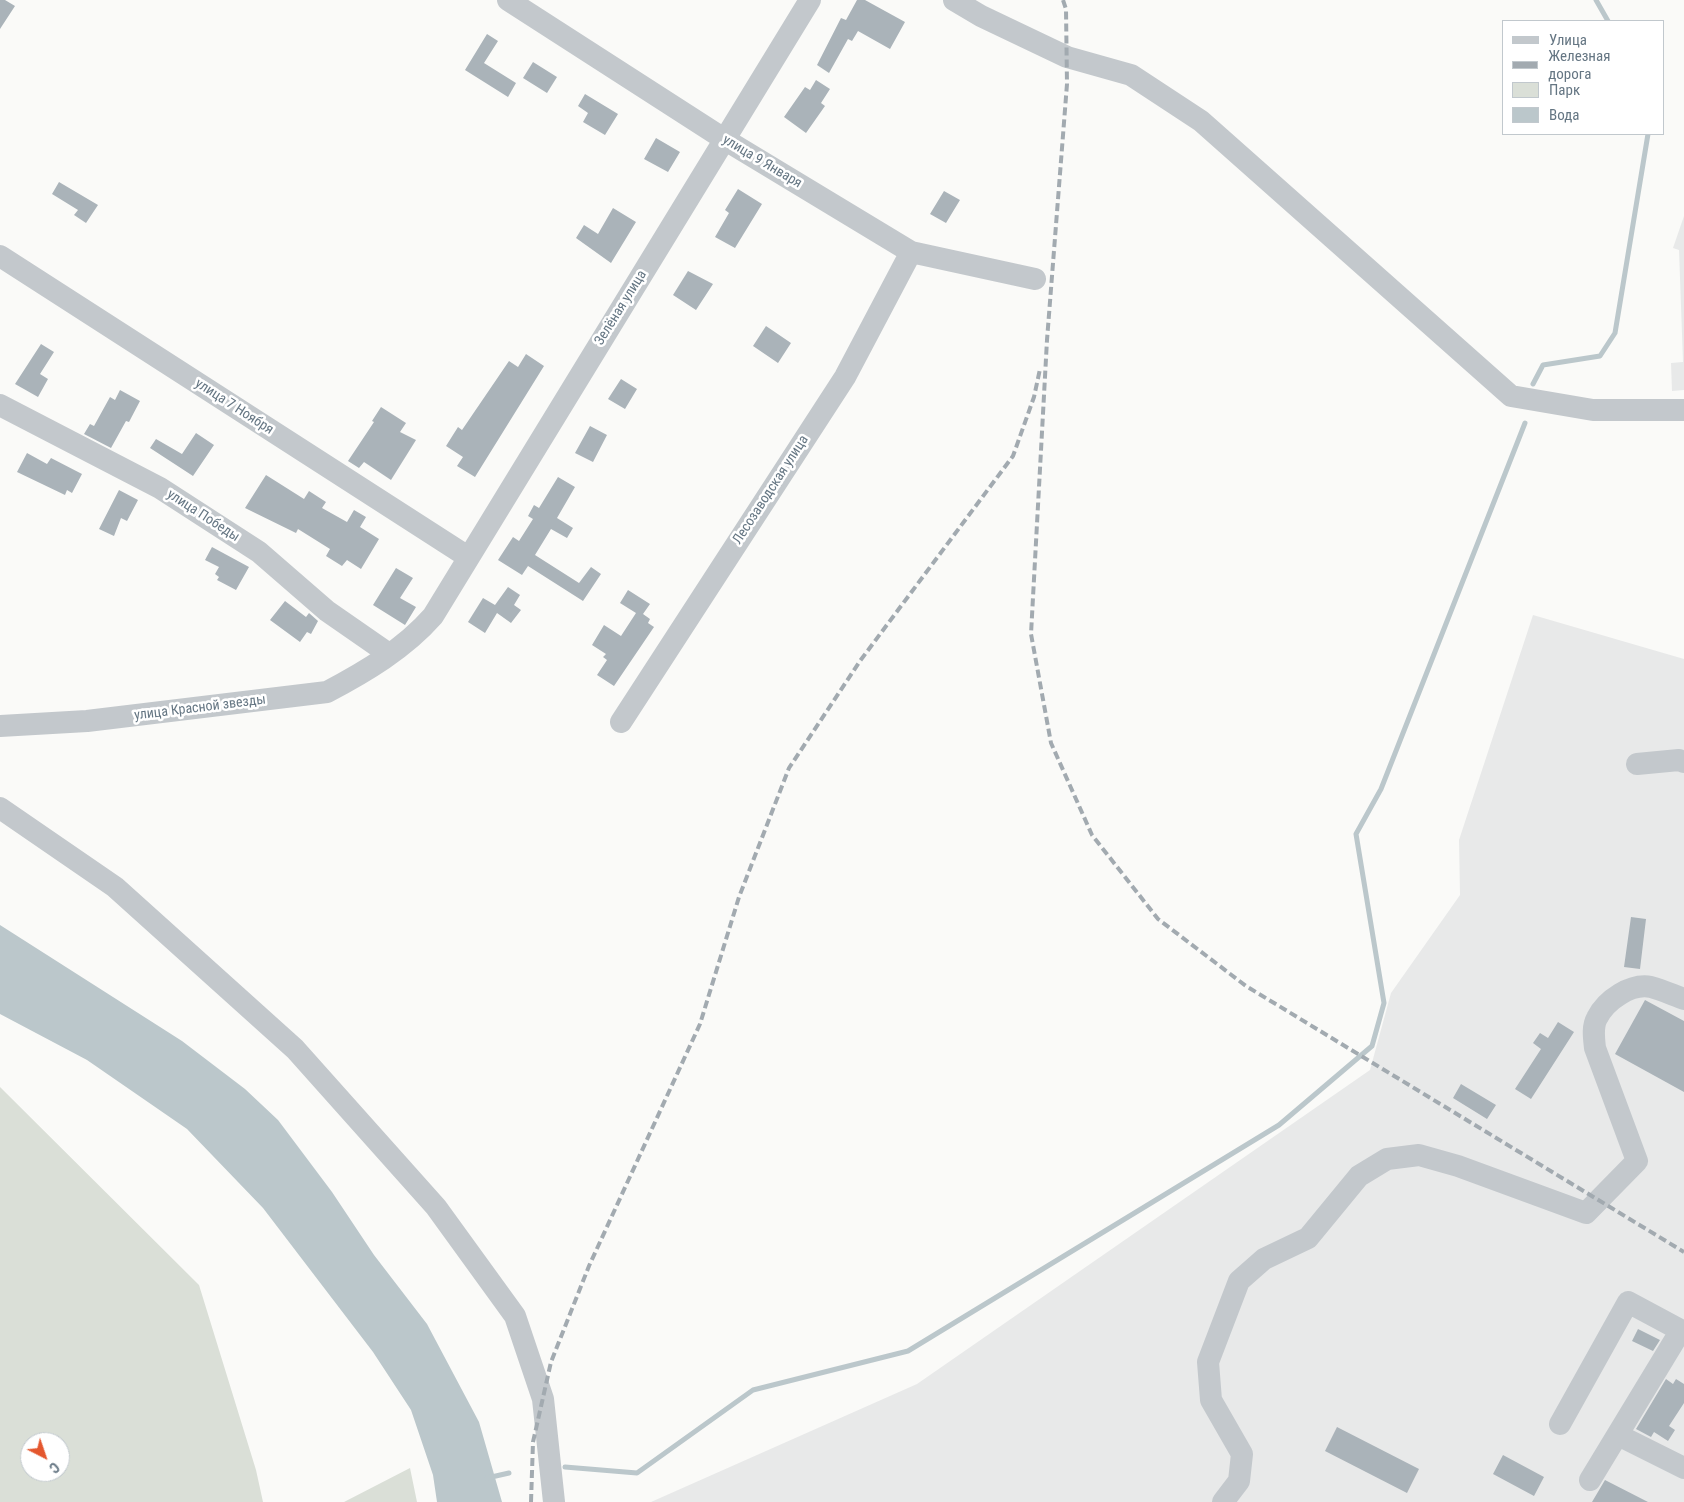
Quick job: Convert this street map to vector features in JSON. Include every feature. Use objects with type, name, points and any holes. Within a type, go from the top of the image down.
[{"type":"street","name":"улица 9 Января","points":[[508,0],[724,140],[911,252],[1035,279]]},
{"type":"street","name":"Зелёная улица","points":[[432,616],[810,0]]},
{"type":"street","points":[[954,0],[980,16],[1067,57],[1131,75],[1201,121],[1511,396],[1593,410],[1684,410]]},
{"type":"street","name":"Лесозаводская улица","points":[[621,722],[844,377],[911,252]]},
{"type":"street","name":"улица 7 Ноября","points":[[0,256],[468,557]]},
{"type":"street","name":"улица Победы","points":[[0,405],[160,488],[259,552],[327,611],[389,654]]},
{"type":"street","name":"улица Красной звезды","points":[[0,726],[87,721],[327,692],[359,675],[389,654],[416,634],[432,616]]},
{"type":"street","points":[[1637,764],[1679,760],[1684,762]]},
{"type":"street","points":[[0,808],[115,887],[295,1049],[436,1207],[515,1316],[543,1399],[554,1502]]},
{"type":"street","points":[[1222,1502],[1239,1481],[1242,1454],[1211,1400],[1208,1362],[1239,1281],[1264,1259],[1308,1238],[1359,1176],[1387,1159],[1419,1155],[1458,1166],[1586,1213],[1637,1161],[1595,1048],[1593,1033],[1596,1018],[1608,1004],[1624,991],[1649,986],[1684,999]]},
{"type":"street","points":[[1560,1424],[1628,1302],[1682,1331],[1590,1480]]},
{"type":"street","points":[[1618,1435],[1684,1468]]},
{"type":"shaded area","points":[[1684,216],[1684,390],[1672,391],[1671,363],[1683,362],[1679,250],[1673,248]]},
{"type":"shaded area","points":[[1533,615],[1684,659],[1684,1502],[651,1502],[917,1384],[1370,1070],[1391,993],[1460,895],[1459,840]]},
{"type":"green space","points":[[0,1087],[199,1285],[256,1470],[263,1502],[0,1502]]},
{"type":"green space","points":[[410,1468],[417,1502],[344,1502]]},
{"type":"water","points":[[0,925],[182,1041],[245,1089],[278,1120],[332,1192],[374,1255],[427,1324],[479,1422],[502,1502],[437,1502],[433,1475],[411,1410],[373,1352],[263,1208],[187,1129],[87,1060],[0,1014]]},
{"type":"building","points":[[0,0],[5,0],[15,6],[0,29]]},
{"type":"building","points":[[857,0],[865,0],[905,22],[890,49],[858,31],[852,41],[848,39],[829,73],[817,65],[841,18],[846,20]]},
{"type":"building","points":[[487,34],[498,41],[484,63],[516,83],[508,97],[465,70]]},
{"type":"building","points":[[533,62],[557,77],[547,93],[523,78]]},
{"type":"building","points":[[816,80],[830,89],[821,103],[825,106],[806,133],[784,117],[805,87],[810,90]]},
{"type":"building","points":[[585,94],[618,114],[605,135],[583,122],[588,113],[578,106]]},
{"type":"building","points":[[656,138],[680,152],[668,172],[644,159]]},
{"type":"building","points":[[59,182],[98,205],[86,223],[74,215],[78,210],[52,194]]},
{"type":"building","points":[[738,189],[762,204],[735,248],[715,237],[729,213],[725,210]]},
{"type":"building","points":[[944,191],[960,200],[946,223],[930,214]]},
{"type":"building","points":[[613,208],[636,222],[611,263],[576,238],[584,225],[598,234]]},
{"type":"building","points":[[688,271],[713,284],[696,310],[673,295]]},
{"type":"building","points":[[766,326],[791,343],[778,363],[753,346]]},
{"type":"building","points":[[41,344],[54,352],[40,374],[48,379],[38,397],[15,384]]},
{"type":"building","points":[[526,354],[544,366],[475,477],[457,466],[463,457],[446,446],[458,427],[462,430],[509,361],[518,367]]},
{"type":"building","points":[[621,379],[637,389],[625,409],[608,399]]},
{"type":"building","points":[[120,390],[140,401],[129,422],[126,421],[111,448],[84,434],[90,424],[94,426],[110,397],[115,400]]},
{"type":"building","points":[[381,407],[406,423],[400,432],[416,440],[391,480],[364,462],[359,468],[348,461],[374,422],[372,421]]},
{"type":"building","points":[[590,426],[607,435],[593,462],[575,453]]},
{"type":"building","points":[[196,433],[214,445],[193,476],[150,448],[156,439],[182,454]]},
{"type":"building","points":[[27,453],[47,464],[51,458],[82,474],[72,493],[67,490],[65,495],[17,472]]},
{"type":"building","points":[[266,475],[304,499],[309,491],[326,502],[322,508],[347,522],[354,510],[366,517],[360,527],[379,539],[361,569],[347,560],[342,566],[326,556],[330,549],[298,529],[296,533],[245,508]]},
{"type":"building","points":[[558,477],[575,487],[557,518],[573,528],[567,538],[551,529],[535,555],[579,583],[591,567],[601,574],[583,601],[528,566],[522,575],[498,560],[513,537],[519,541],[533,519],[528,516],[534,505],[539,508]]},
{"type":"building","points":[[119,490],[138,500],[127,521],[121,518],[114,536],[99,529]]},
{"type":"building","points":[[212,547],[249,567],[236,590],[217,580],[219,577],[215,574],[219,567],[205,560]]},
{"type":"building","points":[[396,568],[413,578],[400,598],[416,607],[405,625],[373,605]]},
{"type":"building","points":[[508,587],[520,595],[514,605],[521,610],[511,623],[497,613],[485,633],[468,622],[483,598],[495,605]]},
{"type":"building","points":[[628,590],[650,604],[643,614],[650,619],[648,623],[654,627],[614,686],[597,675],[607,660],[603,657],[606,654],[592,645],[604,625],[621,636],[636,613],[620,603]]},
{"type":"building","points":[[285,601],[306,617],[309,613],[318,621],[311,634],[307,632],[300,642],[270,620]]},
{"type":"building","points":[[1631,917],[1646,919],[1640,969],[1624,967]]},
{"type":"building","points":[[1645,1000],[1684,1021],[1684,1092],[1615,1054]]},
{"type":"building","points":[[1558,1022],[1574,1032],[1531,1099],[1515,1089],[1541,1049],[1533,1043],[1540,1033],[1548,1038]]},
{"type":"building","points":[[1461,1084],[1496,1105],[1487,1119],[1453,1098]]},
{"type":"building","points":[[1638,1329],[1660,1340],[1653,1351],[1632,1341]]},
{"type":"building","points":[[1666,1379],[1673,1384],[1676,1379],[1684,1384],[1684,1403],[1669,1426],[1675,1430],[1668,1441],[1654,1432],[1651,1437],[1636,1429]]},
{"type":"building","points":[[1337,1427],[1419,1469],[1407,1493],[1325,1451]]},
{"type":"building","points":[[1503,1455],[1544,1477],[1534,1496],[1493,1474]]},
{"type":"building","points":[[1605,1480],[1648,1502],[1592,1502]]},
{"type":"waterway","points":[[1596,0],[1607,20]]},
{"type":"waterway","points":[[1533,384],[1543,365],[1600,356],[1615,333],[1648,135]]},
{"type":"waterway","points":[[565,1467],[637,1473],[753,1390],[908,1351],[1279,1125],[1372,1046],[1384,1003],[1356,834],[1381,789],[1525,423]]},
{"type":"waterway","points":[[487,1478],[509,1473]]},
{"type":"railway","points":[[1063,0],[1066,9],[1067,84],[1047,340],[1031,634],[1051,743],[1092,835],[1158,919],[1246,986],[1684,1252]]},
{"type":"railway","points":[[531,1502],[533,1442],[551,1362],[589,1266],[700,1024],[739,897],[789,768],[860,661],[1013,456],[1034,397],[1040,369]]}]
